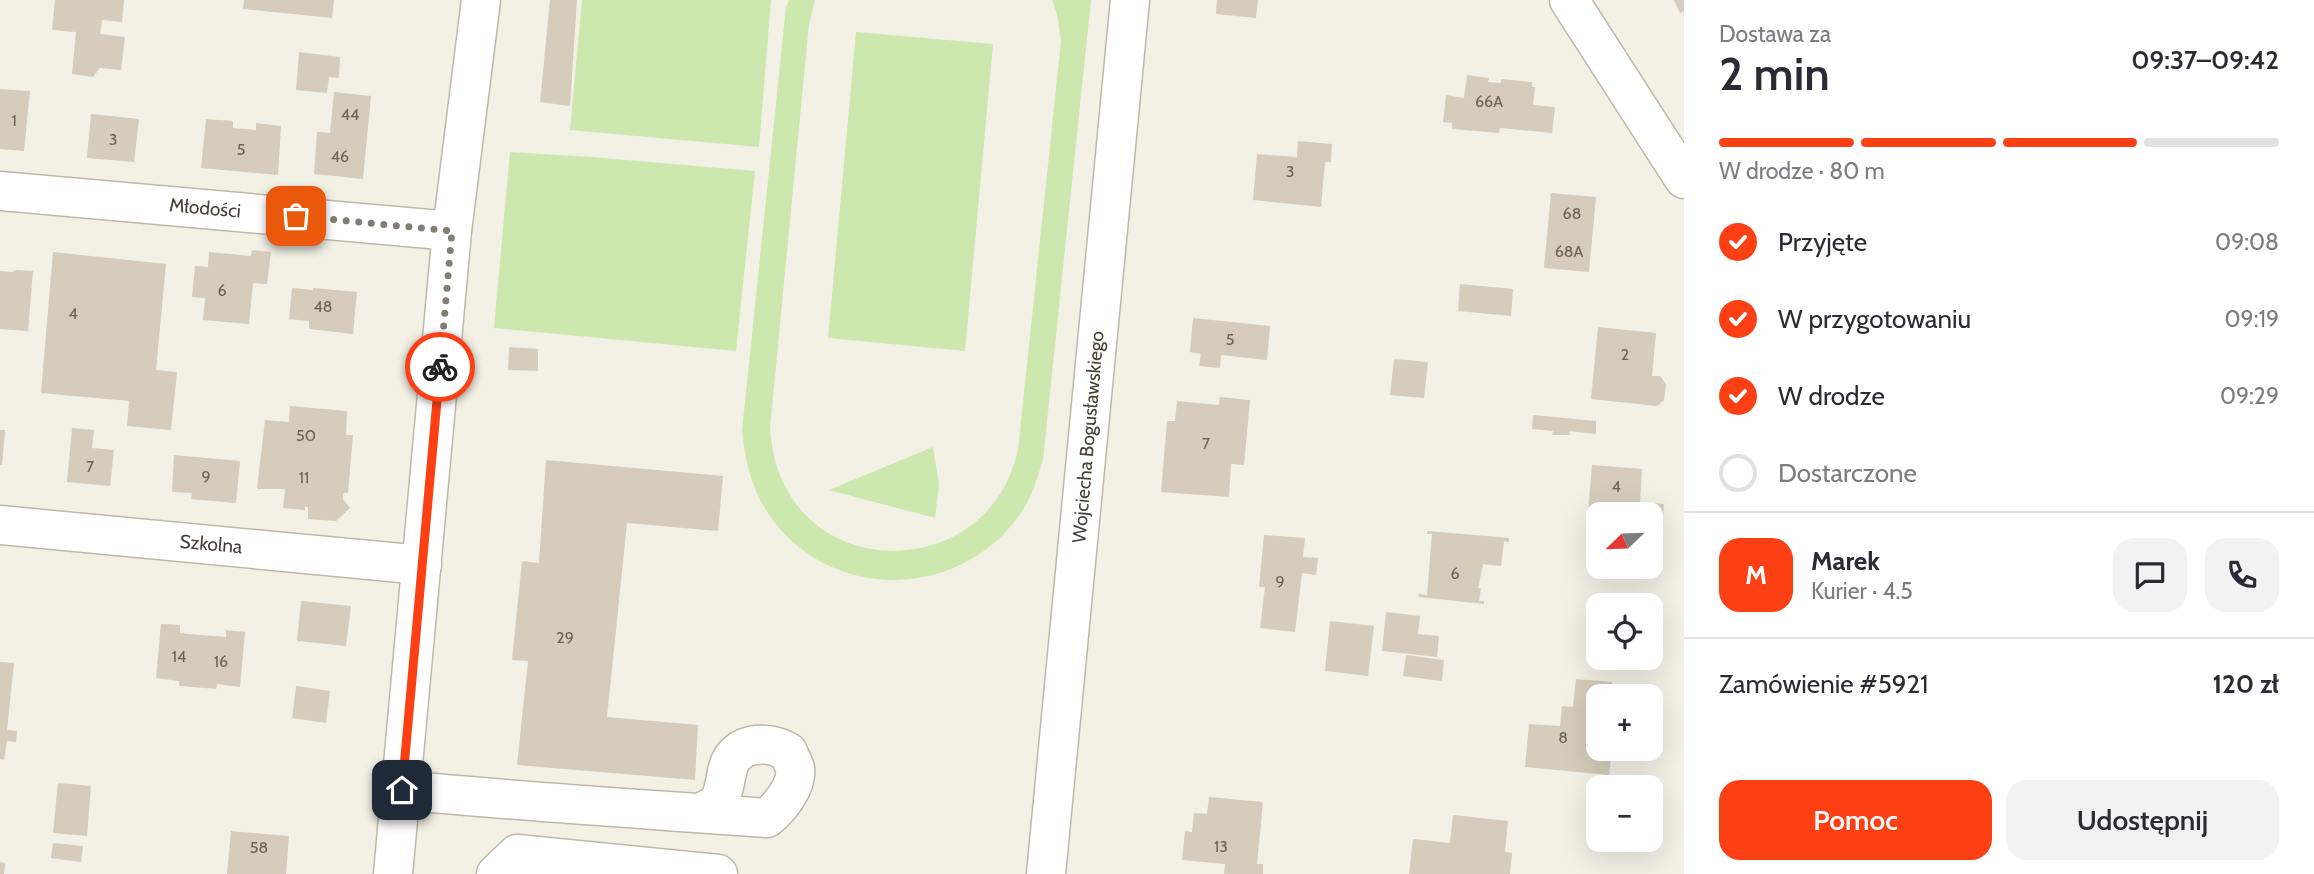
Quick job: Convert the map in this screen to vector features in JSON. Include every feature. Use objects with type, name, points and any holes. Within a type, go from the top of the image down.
[{"type":"street","points":[[393,874],[452,231],[481,0]]},
{"type":"street","name":"Wojciecha Bogusławskiego","points":[[1046,874],[1130,0]]},
{"type":"street","points":[[1569,0],[1684,179]]},
{"type":"street","name":"Młodości","points":[[0,191],[452,231]]},
{"type":"street","name":"Szkolna","points":[[0,525],[422,565]]},
{"type":"street","points":[[402,790],[701,813]]},
{"type":"street","points":[[496,874],[517,854],[718,874]]},
{"type":"green space","points":[[582,0],[771,0],[759,147],[570,130]]},
{"type":"green space","points":[[789,0],[815,0],[809,24],[770,428],[774,455],[787,490],[813,522],[838,538],[867,548],[897,551],[927,547],[955,536],[980,518],[1000,494],[1013,467],[1018,450],[1061,41],[1052,0],[1091,0],[1043,460],[1024,508],[994,543],[962,564],[927,576],[890,580],[854,575],[819,561],[789,538],[764,507],[755,489],[747,461],[742,431],[786,7]]},
{"type":"green space","points":[[856,32],[993,44],[965,351],[828,338]]},
{"type":"green space","points":[[510,152],[755,171],[736,351],[494,328]]},
{"type":"green space","points":[[933,447],[939,484],[935,518],[829,490]]},
{"type":"building","points":[[55,0],[124,0],[122,22],[102,20],[100,34],[125,37],[121,70],[100,68],[93,77],[72,74],[76,32],[52,30]]},
{"type":"building","points":[[244,0],[334,0],[332,18],[243,9]]},
{"type":"building","points":[[550,0],[577,0],[570,106],[540,102]]},
{"type":"building","points":[[1217,0],[1258,0],[1256,18],[1216,14]]},
{"type":"building","points":[[1674,0],[1684,0],[1684,11],[1680,13]]},
{"type":"building","points":[[299,52],[340,57],[339,78],[329,77],[327,93],[296,90]]},
{"type":"building","points":[[1467,75],[1489,78],[1488,82],[1501,83],[1501,79],[1532,82],[1532,87],[1535,87],[1533,105],[1555,107],[1552,133],[1500,128],[1499,133],[1452,129],[1452,123],[1443,122],[1446,95],[1464,98]]},
{"type":"building","points":[[0,89],[30,91],[24,151],[0,149]]},
{"type":"building","points":[[334,92],[371,96],[363,179],[314,174],[317,132],[330,133]]},
{"type":"building","points":[[91,114],[139,119],[134,162],[87,158]]},
{"type":"building","points":[[206,119],[233,121],[233,128],[256,130],[256,123],[281,126],[278,175],[201,168]]},
{"type":"building","points":[[1298,141],[1332,144],[1331,162],[1325,162],[1321,207],[1253,200],[1257,154],[1297,157]]},
{"type":"building","points":[[1551,193],[1596,197],[1589,272],[1544,268]]},
{"type":"building","points":[[252,250],[271,252],[267,284],[253,283],[249,324],[203,320],[205,298],[192,297],[195,266],[208,267],[209,252],[251,256]]},
{"type":"building","points":[[53,252],[166,264],[156,370],[177,372],[171,430],[127,426],[129,401],[41,393]]},
{"type":"building","points":[[0,271],[33,271],[28,331],[0,329]]},
{"type":"building","points":[[1460,284],[1513,289],[1511,316],[1458,311]]},
{"type":"building","points":[[292,288],[357,292],[353,334],[309,329],[309,321],[289,319]]},
{"type":"building","points":[[1193,318],[1270,326],[1267,360],[1221,355],[1220,368],[1199,366],[1201,354],[1190,352]]},
{"type":"building","points":[[1598,327],[1656,333],[1652,376],[1660,376],[1666,384],[1664,400],[1657,406],[1591,399]]},
{"type":"building","points":[[509,347],[538,349],[538,371],[508,370]]},
{"type":"building","points":[[1394,359],[1428,362],[1424,398],[1390,395]]},
{"type":"building","points":[[1220,397],[1250,400],[1244,465],[1231,464],[1229,497],[1161,492],[1167,421],[1175,421],[1177,401],[1219,405]]},
{"type":"building","points":[[290,406],[347,411],[346,435],[353,435],[348,493],[343,493],[343,499],[350,508],[336,521],[308,519],[308,507],[305,507],[305,510],[283,508],[285,489],[257,489],[265,420],[289,422]]},
{"type":"building","points":[[1533,415],[1596,421],[1596,434],[1569,431],[1570,435],[1552,435],[1553,431],[1532,429]]},
{"type":"building","points":[[72,428],[94,430],[92,448],[114,450],[110,486],[67,482]]},
{"type":"building","points":[[0,430],[5,430],[2,465],[0,465]]},
{"type":"building","points":[[174,455],[240,461],[236,503],[191,499],[192,493],[172,492]]},
{"type":"building","points":[[546,460],[723,476],[718,531],[627,523],[607,717],[698,725],[695,780],[517,765],[528,661],[512,660],[522,561],[539,563]]},
{"type":"building","points":[[1592,465],[1642,469],[1640,502],[1589,502]]},
{"type":"building","points":[[1427,531],[1509,538],[1509,542],[1504,541],[1501,566],[1483,564],[1478,588],[1481,588],[1479,601],[1484,601],[1484,604],[1418,597],[1419,594],[1427,595],[1432,534],[1427,534]]},
{"type":"building","points":[[1264,535],[1305,538],[1303,557],[1318,558],[1316,575],[1302,573],[1295,632],[1260,628],[1265,587],[1259,587]]},
{"type":"building","points":[[301,601],[351,606],[346,646],[297,641]]},
{"type":"building","points":[[1386,612],[1420,616],[1418,634],[1439,636],[1437,657],[1382,651]]},
{"type":"building","points":[[1330,621],[1374,626],[1368,676],[1325,671]]},
{"type":"building","points":[[161,624],[180,625],[180,633],[188,634],[226,637],[226,630],[245,632],[240,687],[217,684],[216,689],[179,686],[179,681],[156,678]]},
{"type":"building","points":[[1406,655],[1444,660],[1442,681],[1403,676]]},
{"type":"building","points":[[0,662],[14,663],[7,730],[17,731],[16,742],[7,741],[4,760],[0,759]]},
{"type":"building","points":[[1576,679],[1612,682],[1586,684],[1586,761],[1611,761],[1609,775],[1525,767],[1529,724],[1560,726],[1562,706],[1573,707]]},
{"type":"building","points":[[296,686],[330,691],[326,723],[292,718]]},
{"type":"building","points":[[58,783],[91,786],[87,836],[53,833]]},
{"type":"building","points":[[1209,797],[1263,802],[1257,864],[1263,864],[1263,874],[1224,874],[1225,864],[1182,860],[1185,831],[1192,832],[1194,813],[1207,814]]},
{"type":"building","points":[[1453,815],[1508,821],[1505,852],[1512,853],[1510,874],[1409,874],[1413,839],[1450,843]]},
{"type":"building","points":[[231,831],[289,836],[286,874],[227,874]]},
{"type":"building","points":[[53,843],[83,846],[81,862],[51,858]]},
{"type":"building","points":[[0,862],[5,863],[4,874],[0,874]]},
{"type":"way so far","points":[[296,216],[452,231],[440,367]]},
{"type":"route","points":[[402,790],[440,367]]}]
